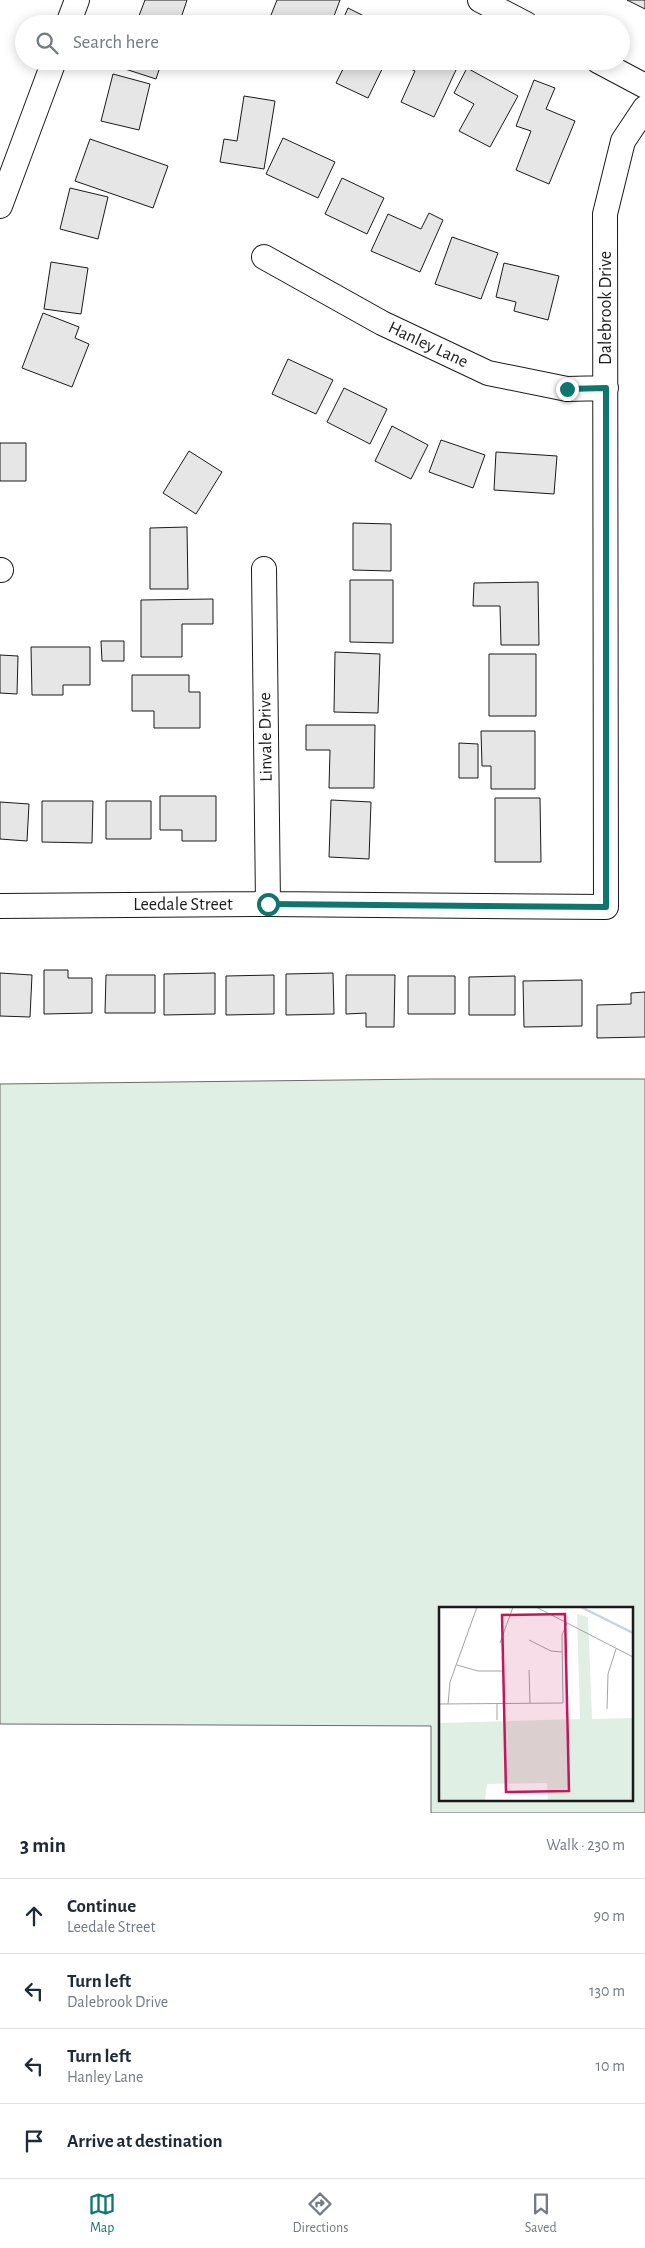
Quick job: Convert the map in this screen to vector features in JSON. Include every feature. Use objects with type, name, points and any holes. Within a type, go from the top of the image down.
[{"type":"street","points":[[71,15],[77,0]]},
{"type":"street","points":[[480,0],[509,15]]},
{"type":"street","points":[[0,206],[51,70]]},
{"type":"street","points":[[615,70],[645,86]]},
{"type":"street","name":"Dalebrook Drive","points":[[606,907],[605,214],[623,142],[645,108]]},
{"type":"street","name":"Hanley Lane","points":[[264,257],[382,323],[488,374],[567,389],[606,388]]},
{"type":"street","name":"Linvale Drive","points":[[264,569],[268,904]]},
{"type":"street","name":"Leedale Street","points":[[0,906],[268,904],[606,907]]},
{"type":"green space","points":[[430,1079],[645,1079],[645,1813],[431,1813],[431,1726],[0,1724],[0,1084]]},
{"type":"building","points":[[145,0],[187,0],[182,15],[139,15]]},
{"type":"building","points":[[277,0],[340,0],[334,15],[271,15]]},
{"type":"building","points":[[627,0],[645,0],[645,9]]},
{"type":"building","points":[[348,8],[362,15],[345,15]]},
{"type":"building","points":[[128,70],[159,70],[156,79]]},
{"type":"building","points":[[342,70],[382,70],[368,98],[336,83]]},
{"type":"building","points":[[413,70],[456,70],[434,117],[401,102],[415,71]]},
{"type":"building","points":[[466,70],[471,70],[518,96],[490,147],[459,131],[474,104],[454,93]]},
{"type":"building","points":[[113,74],[150,84],[139,130],[101,121]]},
{"type":"building","points":[[534,80],[555,88],[546,109],[575,121],[549,184],[516,170],[531,131],[516,126]]},
{"type":"building","points":[[244,96],[275,101],[264,169],[220,162],[224,139],[237,141]]},
{"type":"building","points":[[283,138],[335,162],[318,198],[266,174]]},
{"type":"building","points":[[90,139],[168,166],[153,208],[75,181]]},
{"type":"building","points":[[342,178],[384,198],[367,234],[325,214]]},
{"type":"building","points":[[70,188],[108,197],[98,239],[60,229]]},
{"type":"building","points":[[429,213],[443,220],[420,272],[371,251],[388,214],[421,229]]},
{"type":"building","points":[[452,237],[498,253],[481,299],[435,284]]},
{"type":"building","points":[[51,262],[88,268],[81,314],[44,309]]},
{"type":"building","points":[[504,263],[559,276],[548,320],[514,311],[516,302],[496,297]]},
{"type":"building","points":[[43,313],[79,327],[75,338],[89,344],[72,387],[22,368]]},
{"type":"building","points":[[288,359],[333,380],[316,414],[272,394]]},
{"type":"building","points":[[344,388],[387,409],[370,444],[327,422]]},
{"type":"building","points":[[392,426],[428,445],[411,479],[375,461]]},
{"type":"building","points":[[441,440],[485,455],[473,488],[429,472]]},
{"type":"building","points":[[0,443],[26,443],[26,481],[0,481]]},
{"type":"building","points":[[189,451],[222,472],[196,514],[163,493]]},
{"type":"building","points":[[496,452],[557,456],[554,494],[494,490]]},
{"type":"building","points":[[353,523],[391,524],[391,571],[353,570]]},
{"type":"building","points":[[187,527],[188,589],[150,589],[150,528]]},
{"type":"building","points":[[350,580],[393,580],[393,643],[350,642]]},
{"type":"building","points":[[538,582],[539,645],[501,645],[500,606],[473,606],[474,583]]},
{"type":"building","points":[[213,599],[213,624],[182,624],[182,657],[141,657],[141,600]]},
{"type":"building","points":[[101,641],[124,641],[124,661],[102,661]]},
{"type":"building","points":[[31,647],[90,647],[90,685],[63,685],[63,695],[32,695]]},
{"type":"building","points":[[335,652],[380,654],[378,713],[334,712]]},
{"type":"building","points":[[489,654],[536,654],[536,716],[489,716]]},
{"type":"building","points":[[0,655],[18,656],[17,694],[0,693]]},
{"type":"building","points":[[132,675],[189,675],[189,692],[200,692],[200,728],[154,728],[154,711],[132,711]]},
{"type":"building","points":[[306,725],[375,725],[374,788],[329,788],[330,750],[306,750]]},
{"type":"building","points":[[481,731],[535,731],[535,789],[491,789],[491,766],[482,766]]},
{"type":"building","points":[[459,743],[478,744],[478,778],[459,778]]},
{"type":"building","points":[[160,796],[216,796],[216,841],[182,841],[182,830],[160,830]]},
{"type":"building","points":[[495,798],[540,798],[541,862],[495,862]]},
{"type":"building","points":[[331,800],[371,802],[369,859],[329,857]]},
{"type":"building","points":[[42,801],[93,801],[92,843],[42,842]]},
{"type":"building","points":[[106,801],[151,801],[151,839],[106,839]]},
{"type":"building","points":[[0,802],[29,804],[27,841],[0,839]]},
{"type":"building","points":[[44,970],[68,970],[68,978],[92,978],[92,1013],[44,1014]]},
{"type":"building","points":[[0,973],[32,975],[30,1017],[0,1016]]},
{"type":"building","points":[[215,973],[215,1014],[164,1015],[164,974]]},
{"type":"building","points":[[333,973],[334,1014],[286,1015],[286,974]]},
{"type":"building","points":[[106,975],[155,975],[155,1013],[105,1013]]},
{"type":"building","points":[[274,975],[274,1014],[226,1015],[226,976]]},
{"type":"building","points":[[346,975],[395,975],[394,1027],[366,1027],[366,1013],[346,1014]]},
{"type":"building","points":[[408,976],[455,976],[455,1014],[408,1014]]},
{"type":"building","points":[[515,976],[515,1015],[469,1015],[469,977]]},
{"type":"building","points":[[582,980],[582,1026],[524,1027],[523,981]]},
{"type":"building","points":[[645,992],[645,1037],[597,1038],[597,1005],[631,1004],[631,993]]},
{"type":"route","points":[[268,904],[606,907],[606,388],[567,389]]}]
